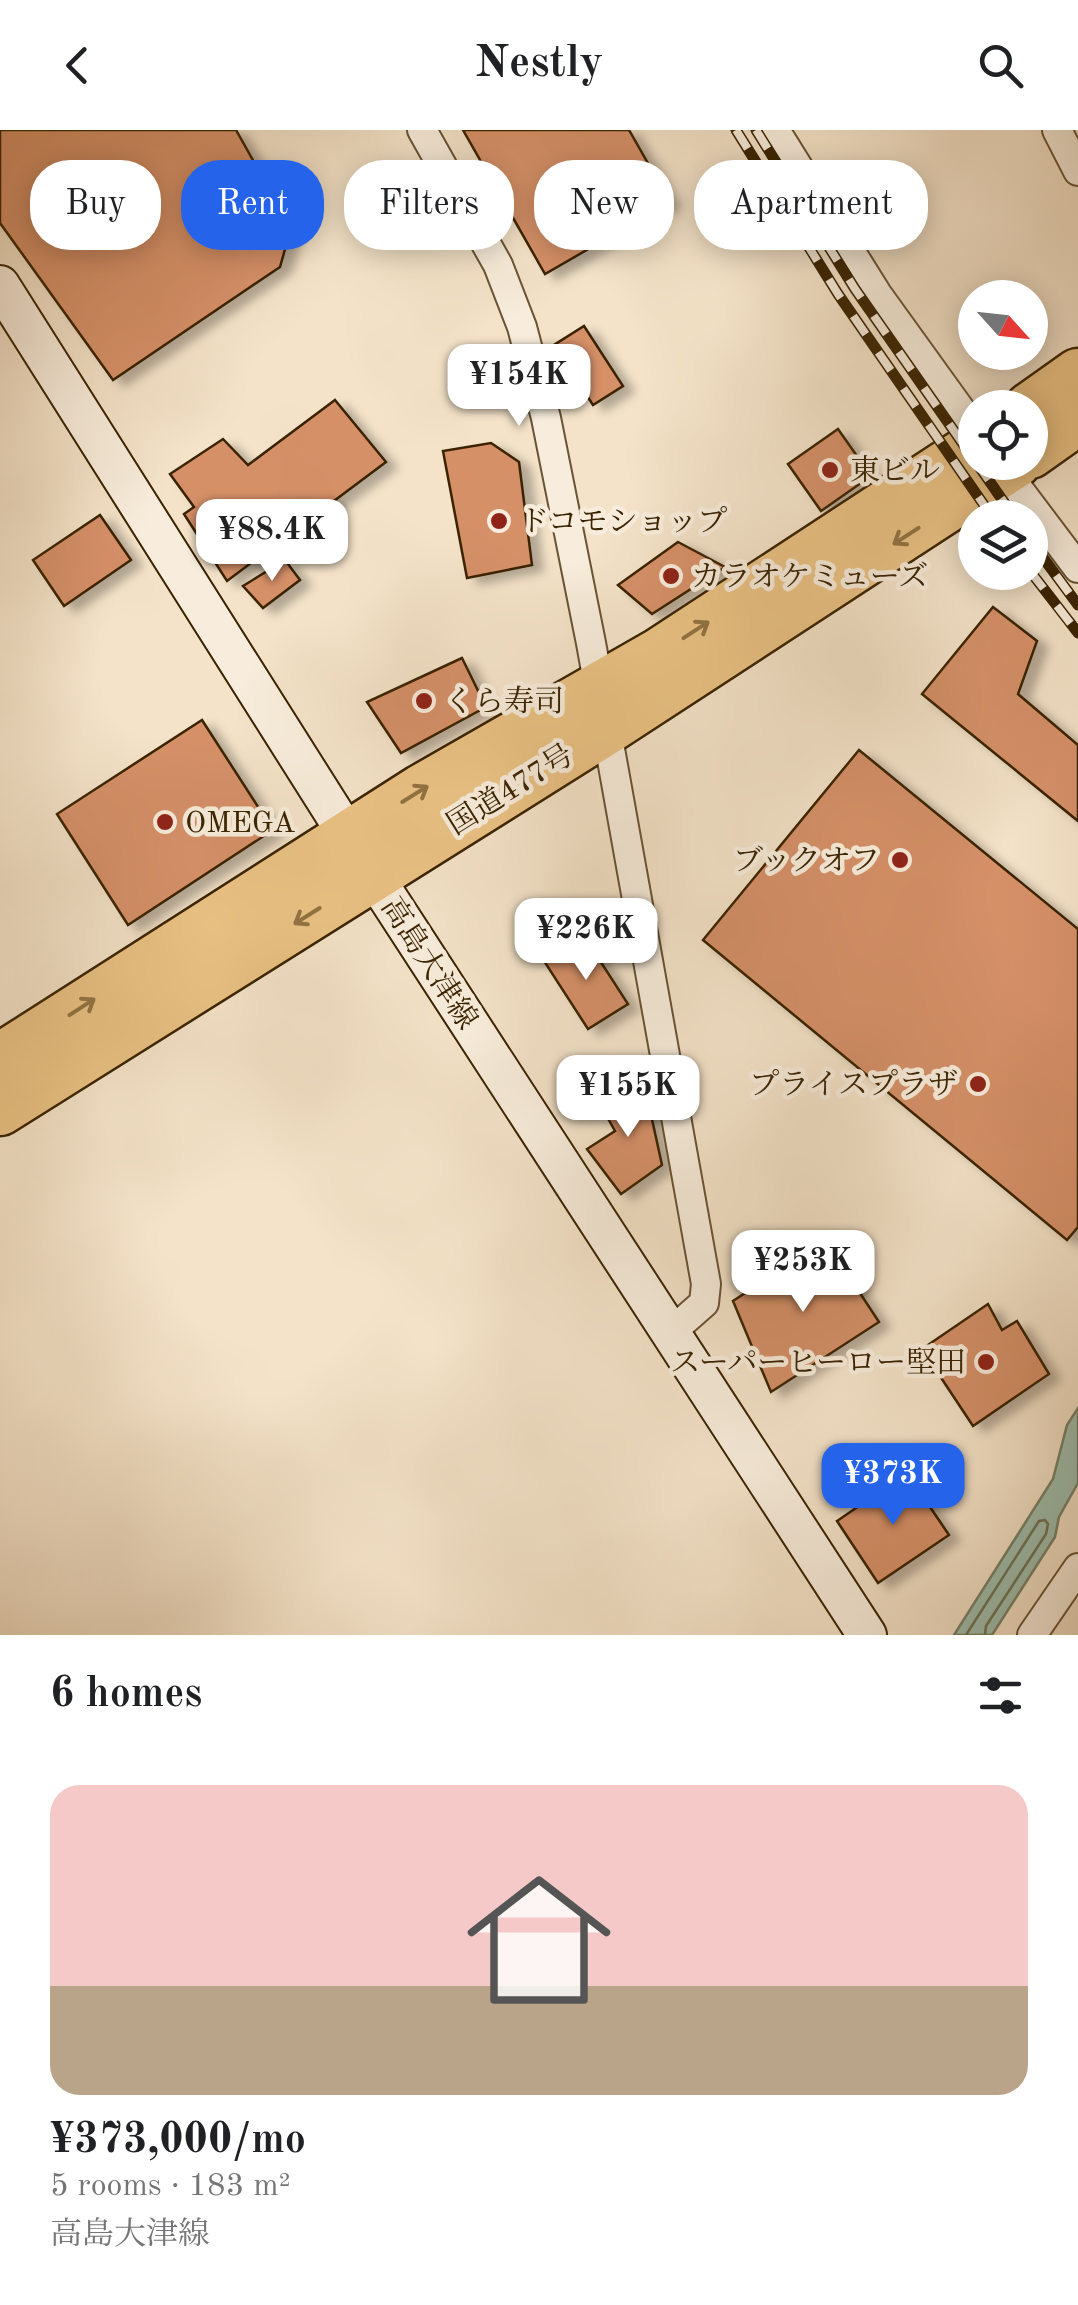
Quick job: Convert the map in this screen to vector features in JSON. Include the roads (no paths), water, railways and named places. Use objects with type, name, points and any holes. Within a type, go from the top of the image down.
[{"type":"highway","points":[[1048,395],[1078,374]]},
{"type":"highway","name":"国道477号","points":[[1048,435],[1078,419]]},
{"type":"highway","name":"国道477号","points":[[0,1110],[360,855],[421,790],[601,710],[884,509],[958,478]]},
{"type":"highway","name":"国道477号","points":[[0,1059],[360,855]]},
{"type":"main road","name":"高島大津線","points":[[3,294],[360,855],[867,1635]]},
{"type":"street","points":[[422,130],[498,265],[522,328],[546,418],[574,552],[706,1284],[704,1302],[670,1333]]},
{"type":"street","points":[[775,130],[878,294],[958,406]]},
{"type":"street","points":[[1057,130],[1078,171]]},
{"type":"street","points":[[1019,480],[1078,568]]},
{"type":"street","points":[[1032,1635],[1078,1568]]},
{"type":"water","points":[[1078,1408],[1078,1483],[1059,1517],[1055,1537],[992,1635],[954,1635],[1053,1479],[1067,1425]]},
{"type":"railway","points":[[736,130],[838,294],[981,500]]},
{"type":"railway","points":[[756,130],[855,289],[958,437]]},
{"type":"railway","points":[[989,480],[1002,500]]},
{"type":"railway","points":[[1048,564],[1078,605]]},
{"type":"railway","points":[[1045,590],[1078,633]]},
{"type":"place","name":"東ビル","points":[[830,470]]},
{"type":"place","name":"ドコモショップ","points":[[499,521]]},
{"type":"place","name":"カラオケミューズ","points":[[671,576]]},
{"type":"place","name":"くら寿司","points":[[424,701]]},
{"type":"place","name":"OMEGA","points":[[165,822]]},
{"type":"place","name":"ブックオフ","points":[[900,860]]},
{"type":"place","name":"プライスプラザ","points":[[978,1084]]},
{"type":"place","name":"スーパーヒーロー堅田","points":[[986,1362]]}]
